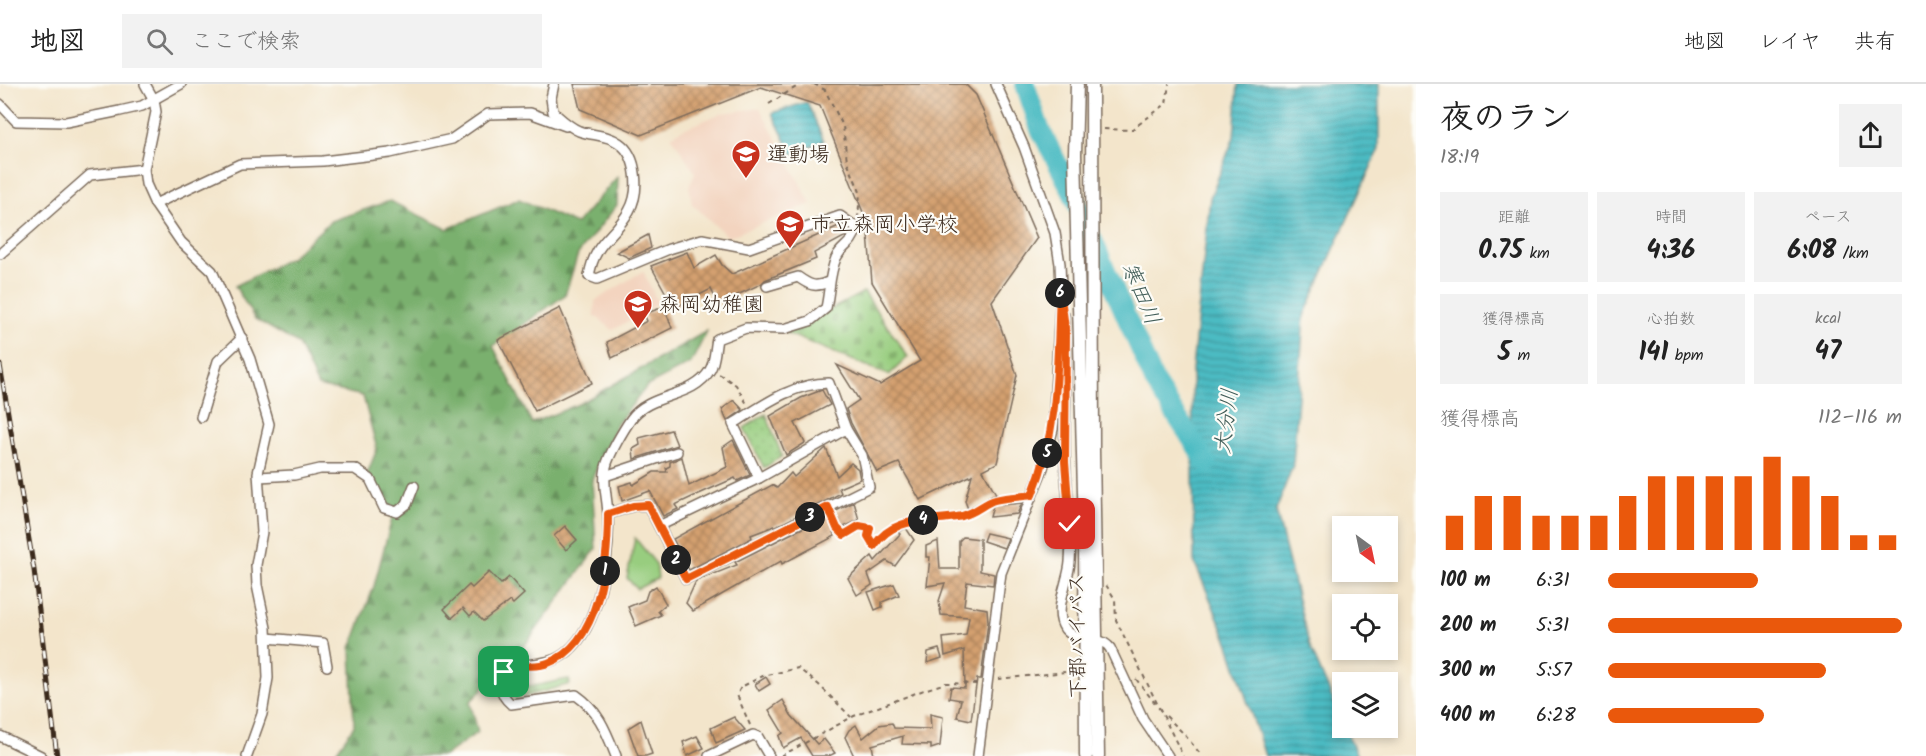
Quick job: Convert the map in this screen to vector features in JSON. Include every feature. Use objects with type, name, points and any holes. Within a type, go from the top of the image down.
[{"type":"street","points":[[145,84],[154,100],[156,112],[144,169],[146,184],[155,204],[181,242],[212,271],[257,378],[269,424],[259,477],[262,532],[256,565],[257,585],[267,638],[266,695],[247,756]]},
{"type":"street","points":[[0,104],[16,122],[66,122],[142,106],[181,84]]},
{"type":"street","points":[[554,84],[550,98],[553,112],[580,132]]},
{"type":"street","points":[[978,756],[1001,573],[1043,468],[1053,429],[1060,290],[1060,264],[1054,233],[1024,147],[996,84]]},
{"type":"street","points":[[1077,84],[1078,349],[1091,639],[1084,670],[1086,756]]},
{"type":"street","name":"下郡バイパス","points":[[1092,84],[1095,350],[1091,639],[1098,756]]},
{"type":"street","points":[[155,204],[240,164],[323,161],[390,153],[452,139],[488,114],[530,113],[580,132],[604,135],[621,144],[634,167],[635,192],[629,211],[592,257],[589,276],[597,279],[669,249],[702,239],[749,248],[840,216],[857,228],[853,242],[837,255],[828,282],[826,308],[810,321],[784,329],[746,328],[717,339],[711,369],[694,387],[649,405],[632,417],[606,465],[603,488],[608,514],[606,566],[589,623],[578,642],[565,654],[546,664],[516,664],[504,672],[500,687],[504,699],[511,704],[576,695],[591,706],[604,724],[616,756]]},
{"type":"street","points":[[0,254],[90,175],[144,169]]},
{"type":"street","points":[[766,286],[798,277],[809,285],[820,286],[828,282]]},
{"type":"street","points":[[1060,290],[1066,335],[1065,462],[1070,547],[1070,566],[1061,615],[1065,628],[1106,643],[1117,660],[1143,718],[1168,756]]},
{"type":"street","points":[[201,417],[218,361],[242,338]]},
{"type":"street","points":[[608,514],[633,506],[648,505],[686,579],[869,487],[862,454],[846,429],[829,383],[808,384],[772,399],[733,424],[759,478]]},
{"type":"street","points":[[659,526],[759,478],[846,429]]},
{"type":"street","points":[[604,477],[677,452]]},
{"type":"street","points":[[259,477],[294,475],[320,469],[355,469],[370,479],[384,508],[397,512],[407,504],[414,486]]},
{"type":"street","points":[[267,638],[323,644],[327,666]]},
{"type":"street","points":[[708,756],[753,735],[758,737],[769,756]]},
{"type":"street","points":[[0,736],[42,756]]},
{"type":"path","points":[[769,104],[801,84]]},
{"type":"path","points":[[814,84],[825,90],[843,126],[847,161],[860,192],[857,228]]},
{"type":"path","points":[[1092,129],[1131,130],[1166,104],[1169,84]]},
{"type":"path","points":[[711,369],[736,385],[751,412]]},
{"type":"path","points":[[828,507],[837,528],[844,535],[859,526],[870,528],[868,536],[874,546],[892,528],[912,520],[961,516],[978,511],[993,500],[1032,495]]},
{"type":"path","points":[[1106,585],[1115,599],[1116,620],[1183,756]]},
{"type":"path","points":[[1117,660],[1136,678],[1164,714],[1185,734],[1202,756]]},
{"type":"path","points":[[758,737],[752,730],[737,695],[741,687],[763,676],[798,668],[852,718]]},
{"type":"path","points":[[781,756],[852,718],[945,683],[987,683],[1084,670]]},
{"type":"shaded area","name":"運動場","points":[[760,108],[811,204],[728,237],[692,204],[689,187],[695,172],[671,136],[722,113]]},
{"type":"shaded area","points":[[643,271],[658,303],[613,330],[594,315],[595,301]]},
{"type":"green space","points":[[618,176],[617,205],[578,254],[565,295],[493,346],[532,423],[579,404],[707,331],[691,363],[647,386],[617,424],[592,479],[596,549],[522,649],[470,702],[478,732],[444,756],[333,756],[354,726],[351,648],[374,586],[394,511],[367,474],[377,449],[363,396],[318,386],[298,344],[255,319],[235,286],[290,258],[331,221],[390,201],[447,229],[519,199],[576,224]]},
{"type":"green space","points":[[864,292],[908,357],[889,375],[786,333]]},
{"type":"green space","points":[[766,414],[782,456],[764,468],[744,428]]},
{"type":"green space","points":[[635,538],[656,564],[658,578],[637,589],[627,578]]},
{"type":"green space","points":[[523,671],[523,685],[533,686],[569,679],[570,684],[516,699],[507,693],[507,679]]},
{"type":"water","name":"大分川","points":[[1238,84],[1379,84],[1379,149],[1304,316],[1293,465],[1276,510],[1309,644],[1332,698],[1332,738],[1349,738],[1357,756],[1265,756],[1228,642],[1194,561],[1192,369],[1210,198],[1234,137]]},
{"type":"water","points":[[807,102],[824,141],[792,154],[772,113]]},
{"type":"building","points":[[574,84],[965,84],[976,95],[1037,238],[992,301],[1017,375],[997,463],[983,470],[1002,505],[1022,503],[1017,514],[990,517],[996,494],[968,509],[965,501],[972,475],[920,500],[899,463],[877,472],[851,423],[846,409],[859,400],[837,365],[880,385],[920,361],[872,282],[867,222],[820,106],[761,87],[641,135],[580,109]]},
{"type":"building","points":[[841,225],[846,236],[814,253],[816,259],[765,280],[718,304],[711,289],[674,308],[651,266],[687,252],[694,268],[716,255],[722,265],[732,274]]},
{"type":"building","points":[[648,235],[651,248],[629,258],[617,252]]},
{"type":"building","points":[[664,307],[672,328],[612,358],[607,342],[647,321],[644,314]]},
{"type":"building","points":[[560,308],[592,383],[535,411],[498,340]]},
{"type":"building","points":[[822,390],[830,405],[795,423],[805,443],[786,455],[770,416],[801,398]]},
{"type":"building","points":[[734,400],[743,410],[727,421],[722,409]]},
{"type":"building","points":[[671,430],[677,445],[634,459],[633,449],[640,445],[639,438]]},
{"type":"building","points":[[733,440],[750,475],[737,481],[735,478],[675,505],[678,509],[663,516],[650,491],[622,501],[619,486],[632,482],[633,485],[654,472],[667,472],[666,468],[670,466],[670,462],[682,457],[689,486],[727,467],[723,447]]},
{"type":"building","points":[[826,448],[837,476],[851,463],[858,469],[860,479],[839,488],[841,493],[785,522],[751,535],[752,538],[689,570],[673,539],[772,485],[777,488],[791,473],[794,477]]},
{"type":"building","points":[[854,502],[859,520],[833,532],[835,536],[782,564],[781,561],[693,611],[686,603],[696,581],[737,565],[735,562]]},
{"type":"building","points":[[565,526],[577,540],[566,550],[554,536]]},
{"type":"building","points":[[906,528],[914,540],[895,566],[887,561],[868,574],[872,585],[857,595],[848,578],[872,556],[875,561],[900,534],[898,532]]},
{"type":"building","points":[[986,533],[1008,538],[1004,548],[983,541]]},
{"type":"building","points":[[963,537],[980,539],[980,571],[994,574],[993,585],[967,582],[964,605],[987,609],[988,622],[981,679],[977,679],[971,720],[957,717],[961,700],[949,698],[951,687],[965,688],[964,650],[945,656],[943,638],[966,635],[969,617],[941,615],[939,601],[945,583],[927,586],[930,557],[926,557],[926,546],[938,541],[940,569],[959,569],[959,541]]},
{"type":"building","points":[[489,572],[501,584],[509,577],[524,594],[513,604],[510,601],[483,621],[474,612],[470,616],[463,608],[452,618],[444,609],[469,585],[472,588]]},
{"type":"building","points":[[894,584],[899,595],[882,602],[882,607],[875,610],[868,592]]},
{"type":"building","points":[[656,586],[666,604],[658,611],[661,615],[636,626],[628,607],[645,600],[648,591]]},
{"type":"building","points":[[939,649],[942,658],[927,663],[928,652]]},
{"type":"building","points":[[766,677],[770,684],[759,691],[755,684]]},
{"type":"building","points":[[783,700],[791,715],[817,744],[824,739],[835,753],[829,756],[812,756],[801,738],[783,748],[779,736],[783,733],[769,710]]},
{"type":"building","points":[[930,714],[943,717],[940,746],[931,749],[931,745],[902,744],[903,736],[872,745],[874,756],[854,756],[845,737],[856,725],[863,738],[879,725],[892,723],[894,728],[931,729]]},
{"type":"building","points":[[734,717],[745,730],[716,743],[711,728]]},
{"type":"building","points":[[641,720],[652,754],[646,756],[638,756],[628,728]]},
{"type":"building","points":[[697,736],[704,748],[687,756],[683,742]]},
{"type":"waterway","name":"寒田川","points":[[1025,84],[1040,129],[1072,192],[1155,383],[1207,463]]},
{"type":"railway","points":[[0,365],[34,570],[57,756]]},
{"type":"place","name":"運動場","points":[[746,180]]},
{"type":"place","name":"市立森岡小学校","points":[[790,250]]},
{"type":"place","name":"森岡幼稚園","points":[[638,330]]},
{"type":"route","points":[[504,672],[516,664],[546,664],[565,654],[578,642],[589,623],[606,566],[608,514],[633,506],[648,505],[686,579],[828,507],[837,528],[844,535],[859,526],[870,528],[868,536],[874,546],[892,528],[912,520],[936,520],[961,516],[978,511],[993,500],[1032,495],[1043,468],[1053,429],[1060,290],[1066,335],[1065,462],[1070,524]]}]
